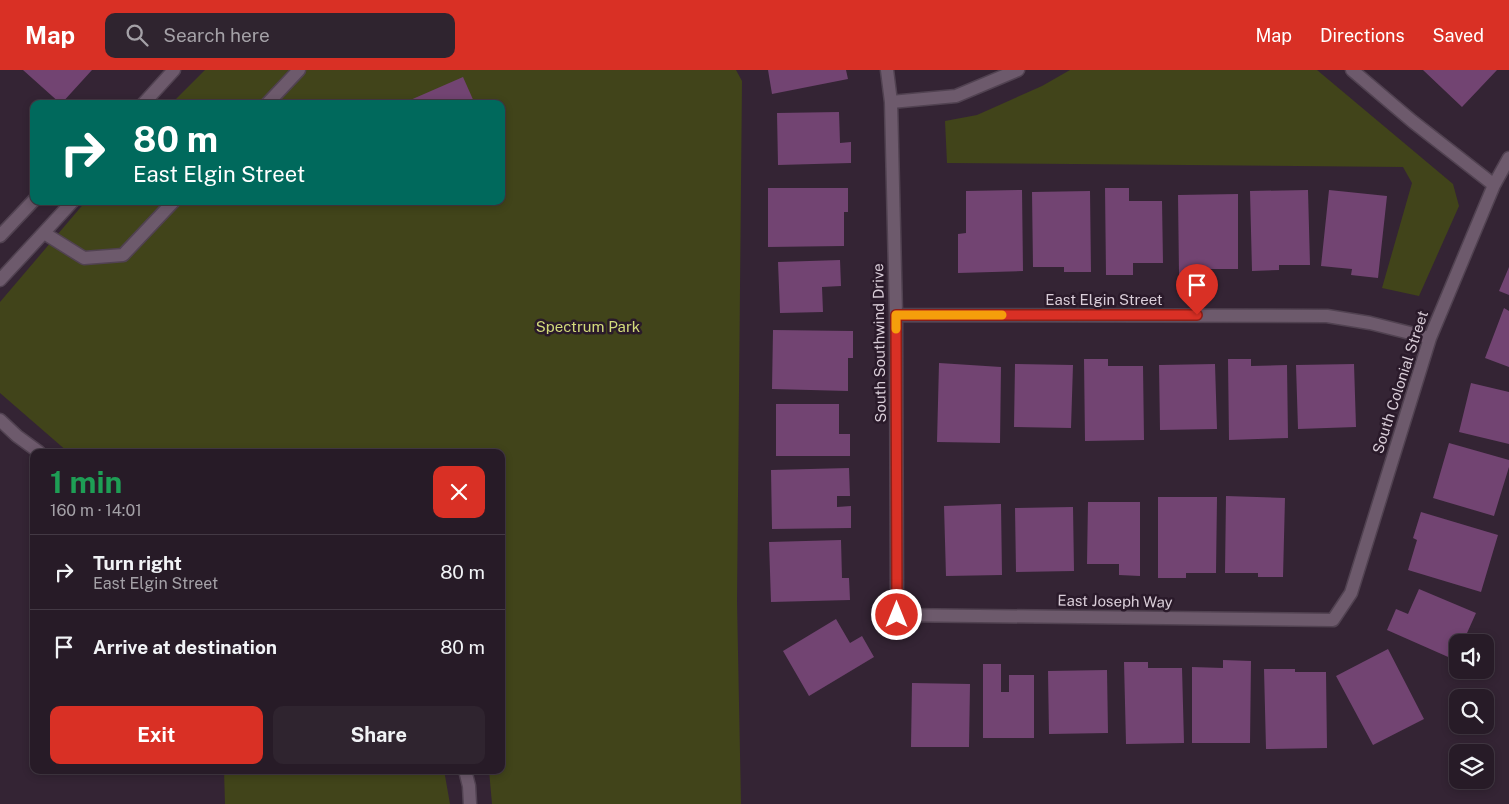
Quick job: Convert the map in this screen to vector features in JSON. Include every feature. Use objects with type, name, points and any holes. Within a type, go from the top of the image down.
[{"type":"street","points":[[147,100],[174,70]]},
{"type":"street","points":[[271,100],[299,70]]},
{"type":"street","name":"South Southwind Drive","points":[[887,70],[891,102],[896,315],[897,615]]},
{"type":"street","points":[[891,102],[956,96],[1018,70]]},
{"type":"street","points":[[1352,70],[1412,121],[1494,185]]},
{"type":"street","name":"South Colonial Street","points":[[1333,620],[1350,593],[1430,338],[1494,185],[1509,158]]},
{"type":"street","points":[[0,236],[30,204]]},
{"type":"street","points":[[0,280],[69,205]]},
{"type":"street","points":[[44,233],[84,258],[123,255],[170,205]]},
{"type":"street","name":"East Elgin Street","points":[[896,315],[1327,316],[1430,338]]},
{"type":"street","points":[[0,420],[35,449]]},
{"type":"street","name":"East Joseph Way","points":[[897,615],[1333,620]]},
{"type":"street","points":[[466,774],[470,804]]},
{"type":"green space","name":"Spectrum Park","points":[[205,70],[736,70],[742,81],[737,601],[741,804],[492,804],[489,774],[505,774],[505,449],[65,449],[0,393],[0,302],[83,205],[505,205],[505,100],[175,100]]},
{"type":"green space","points":[[1070,70],[1317,70],[1453,184],[1459,206],[1419,296],[1382,288],[1412,183],[1403,167],[947,163],[945,121],[977,115],[1042,86]]},
{"type":"green space","points":[[224,774],[445,774],[450,804],[225,804]]},
{"type":"building","points":[[23,70],[92,70],[65,100],[57,100]]},
{"type":"building","points":[[768,70],[846,70],[848,79],[772,94]]},
{"type":"building","points":[[1423,70],[1497,70],[1462,107]]},
{"type":"building","points":[[463,77],[473,100],[410,100]]},
{"type":"building","points":[[839,112],[840,143],[851,142],[851,163],[778,165],[777,113]]},
{"type":"building","points":[[768,188],[848,188],[848,212],[844,212],[844,246],[768,247]]},
{"type":"building","points":[[1105,188],[1129,188],[1129,201],[1162,201],[1163,263],[1133,263],[1133,275],[1106,275]]},
{"type":"building","points":[[1022,190],[1023,271],[958,273],[958,234],[966,233],[966,191]]},
{"type":"building","points":[[1308,190],[1310,265],[1279,265],[1279,270],[1252,271],[1250,191]]},
{"type":"building","points":[[1329,190],[1387,196],[1378,278],[1351,275],[1352,269],[1321,266]]},
{"type":"building","points":[[1090,191],[1091,272],[1064,272],[1064,267],[1033,267],[1032,192]]},
{"type":"building","points":[[1238,194],[1238,269],[1207,269],[1207,274],[1179,274],[1178,195]]},
{"type":"building","points":[[840,260],[841,286],[822,287],[823,312],[780,313],[778,262]]},
{"type":"building","points":[[1509,267],[1509,295],[1499,291]]},
{"type":"building","points":[[1504,308],[1509,311],[1509,367],[1485,358]]},
{"type":"building","points":[[773,330],[853,331],[853,358],[848,358],[848,391],[772,389]]},
{"type":"building","points":[[1084,359],[1108,359],[1108,366],[1143,366],[1144,440],[1085,441]]},
{"type":"building","points":[[1228,359],[1251,359],[1251,366],[1287,365],[1288,438],[1229,440]]},
{"type":"building","points":[[939,363],[1001,367],[1000,443],[937,442]]},
{"type":"building","points":[[1015,364],[1073,365],[1071,428],[1014,427]]},
{"type":"building","points":[[1215,364],[1217,429],[1160,430],[1159,365]]},
{"type":"building","points":[[1354,364],[1356,427],[1298,429],[1296,365]]},
{"type":"building","points":[[1471,383],[1509,392],[1509,444],[1459,432]]},
{"type":"building","points":[[776,404],[839,404],[839,434],[850,434],[850,456],[776,456]]},
{"type":"building","points":[[1449,443],[1509,460],[1509,467],[1494,516],[1433,498]]},
{"type":"building","points":[[849,468],[850,496],[837,496],[837,507],[851,506],[851,528],[772,529],[771,470]]},
{"type":"building","points":[[1226,496],[1285,498],[1283,577],[1258,577],[1258,573],[1225,573]]},
{"type":"building","points":[[1158,497],[1217,497],[1216,573],[1186,573],[1186,578],[1158,578]]},
{"type":"building","points":[[1088,502],[1140,502],[1140,576],[1119,575],[1119,564],[1087,564]]},
{"type":"building","points":[[1001,504],[1002,575],[946,576],[944,506]]},
{"type":"building","points":[[1073,507],[1074,571],[1016,572],[1015,508]]},
{"type":"building","points":[[1421,512],[1498,535],[1481,592],[1408,570],[1417,540],[1413,538]]},
{"type":"building","points":[[841,540],[842,578],[849,578],[850,600],[771,602],[769,542]]},
{"type":"building","points":[[1419,589],[1476,613],[1467,634],[1449,634],[1449,657],[1387,630],[1396,609],[1408,614]]},
{"type":"building","points":[[836,619],[850,643],[862,636],[874,657],[809,696],[783,651]]},
{"type":"building","points":[[1388,649],[1424,719],[1373,745],[1336,676]]},
{"type":"building","points":[[1223,660],[1251,661],[1250,743],[1192,743],[1192,667],[1223,668]]},
{"type":"building","points":[[1124,662],[1148,662],[1148,668],[1182,668],[1184,743],[1126,744]]},
{"type":"building","points":[[983,664],[1001,664],[1001,692],[1009,692],[1009,675],[1034,675],[1034,738],[983,738]]},
{"type":"building","points":[[1264,669],[1326,672],[1327,748],[1266,749]]},
{"type":"building","points":[[1107,670],[1108,733],[1049,734],[1048,671]]},
{"type":"building","points":[[912,683],[970,684],[969,747],[911,747]]},
{"type":"slow traffic","points":[[896,329],[896,315],[1002,315]]},
{"type":"route","points":[[897,615],[896,315],[1197,315]]}]
